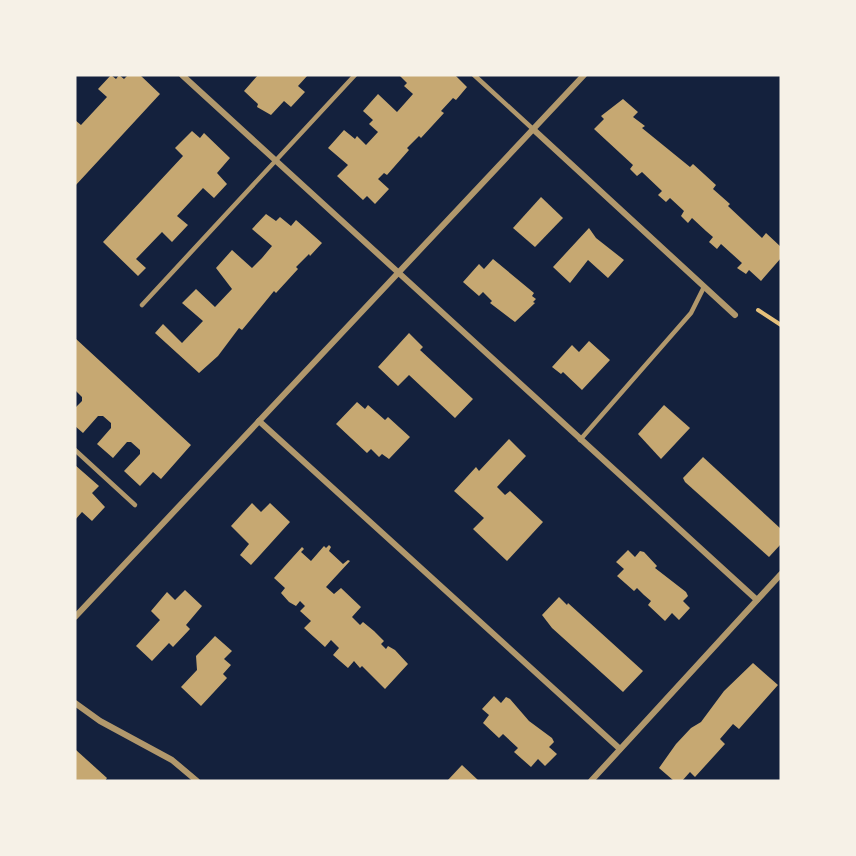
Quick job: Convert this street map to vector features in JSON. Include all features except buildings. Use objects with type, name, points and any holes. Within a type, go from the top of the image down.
[{"type":"street","points":[[182,75],[757,600]]},
{"type":"street","points":[[75,617],[584,75]]},
{"type":"street","points":[[534,130],[735,315]]},
{"type":"street","points":[[259,421],[620,749]]},
{"type":"street","points":[[591,781],[781,574]]},
{"type":"street","points":[[75,703],[100,721],[172,760],[197,781]]},
{"type":"lane","points":[[142,305],[355,75]]},
{"type":"lane","points":[[474,75],[534,130]]},
{"type":"lane","points":[[580,440],[691,313],[704,287]]},
{"type":"lane","points":[[75,450],[135,505]]},
{"type":"path","points":[[758,310],[781,325]]}]
